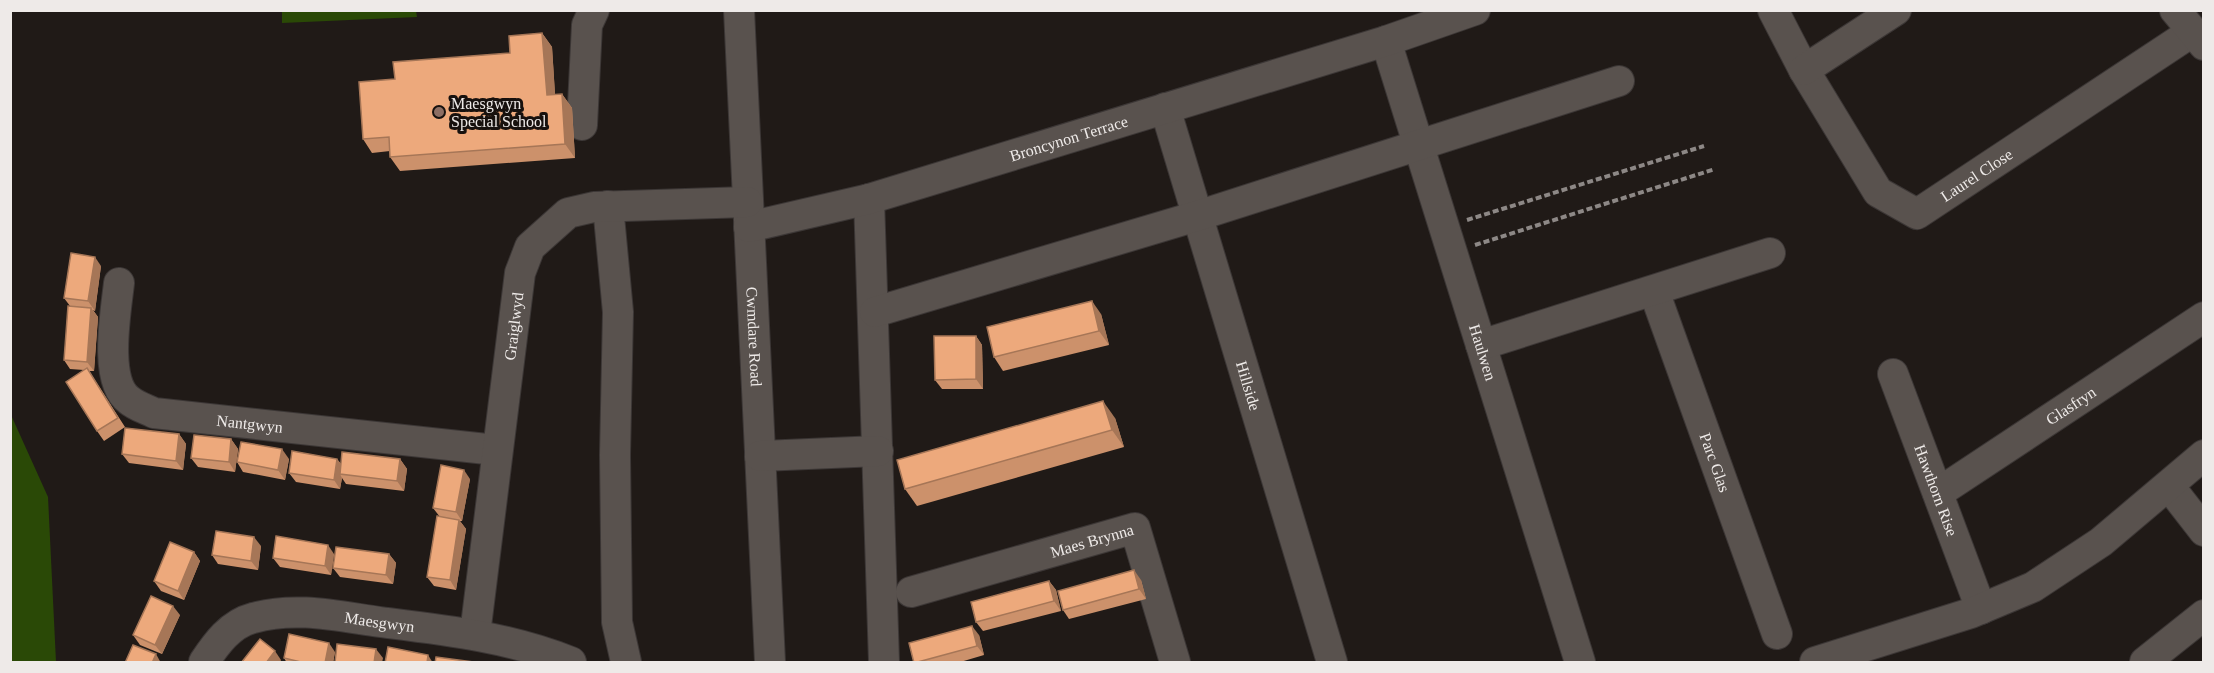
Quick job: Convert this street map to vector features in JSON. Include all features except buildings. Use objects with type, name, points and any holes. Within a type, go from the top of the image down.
[{"type":"street","points":[[582,125],[587,25],[594,10]]},
{"type":"street","name":"Cwmdare Road","points":[[739,10],[770,663]]},
{"type":"street","name":"Broncynon Terrace","points":[[748,214],[869,199],[1386,40],[1475,10]]},
{"type":"street","name":"Laurel Close","points":[[1773,10],[1804,70],[1878,192],[1917,214],[2190,29]]},
{"type":"street","points":[[1804,70],[1896,10]]},
{"type":"street","name":"Haulwen","points":[[1386,40],[1580,663]]},
{"type":"street","points":[[875,312],[1197,216],[1619,81]]},
{"type":"street","name":"Hillside","points":[[1165,108],[1332,663]]},
{"type":"street","points":[[869,199],[875,312],[884,663]]},
{"type":"street","points":[[608,206],[618,312],[615,455],[617,622],[626,663]]},
{"type":"street","name":"Graiglwyd","points":[[475,634],[496,450],[520,273],[530,247],[568,213],[608,206],[748,214]]},
{"type":"street","points":[[1481,345],[1770,253]]},
{"type":"street","name":"Nantgwyn","points":[[119,283],[113,330],[115,377],[127,399],[154,413],[496,450]]},
{"type":"street","name":"Parc Glas","points":[[1654,291],[1777,634]]},
{"type":"street","name":"Glasfryn","points":[[1938,493],[2204,317]]},
{"type":"street","name":"Hawthorn Rise","points":[[1893,374],[1981,609]]},
{"type":"street","points":[[760,456],[878,451]]},
{"type":"street","points":[[1815,663],[1981,609],[2032,587],[2102,542],[2204,456]]},
{"type":"street","points":[[2169,486],[2204,531]]},
{"type":"street","name":"Maes Brynna","points":[[911,592],[1135,528],[1175,663]]},
{"type":"street","name":"Maesgwyn","points":[[204,663],[220,637],[251,618],[291,610],[475,634],[525,645],[567,662]]},
{"type":"street","points":[[2145,663],[2204,615]]},
{"type":"path","points":[[1448,240],[1704,146]]},
{"type":"path","points":[[1448,240],[1715,169]]},
{"type":"green space","points":[[282,11],[416,11],[417,17],[282,23]]},
{"type":"green space","points":[[11,415],[48,497],[56,662],[11,662]]},
{"type":"place","name":"Maesgwyn Special School","points":[[439,112]]}]
